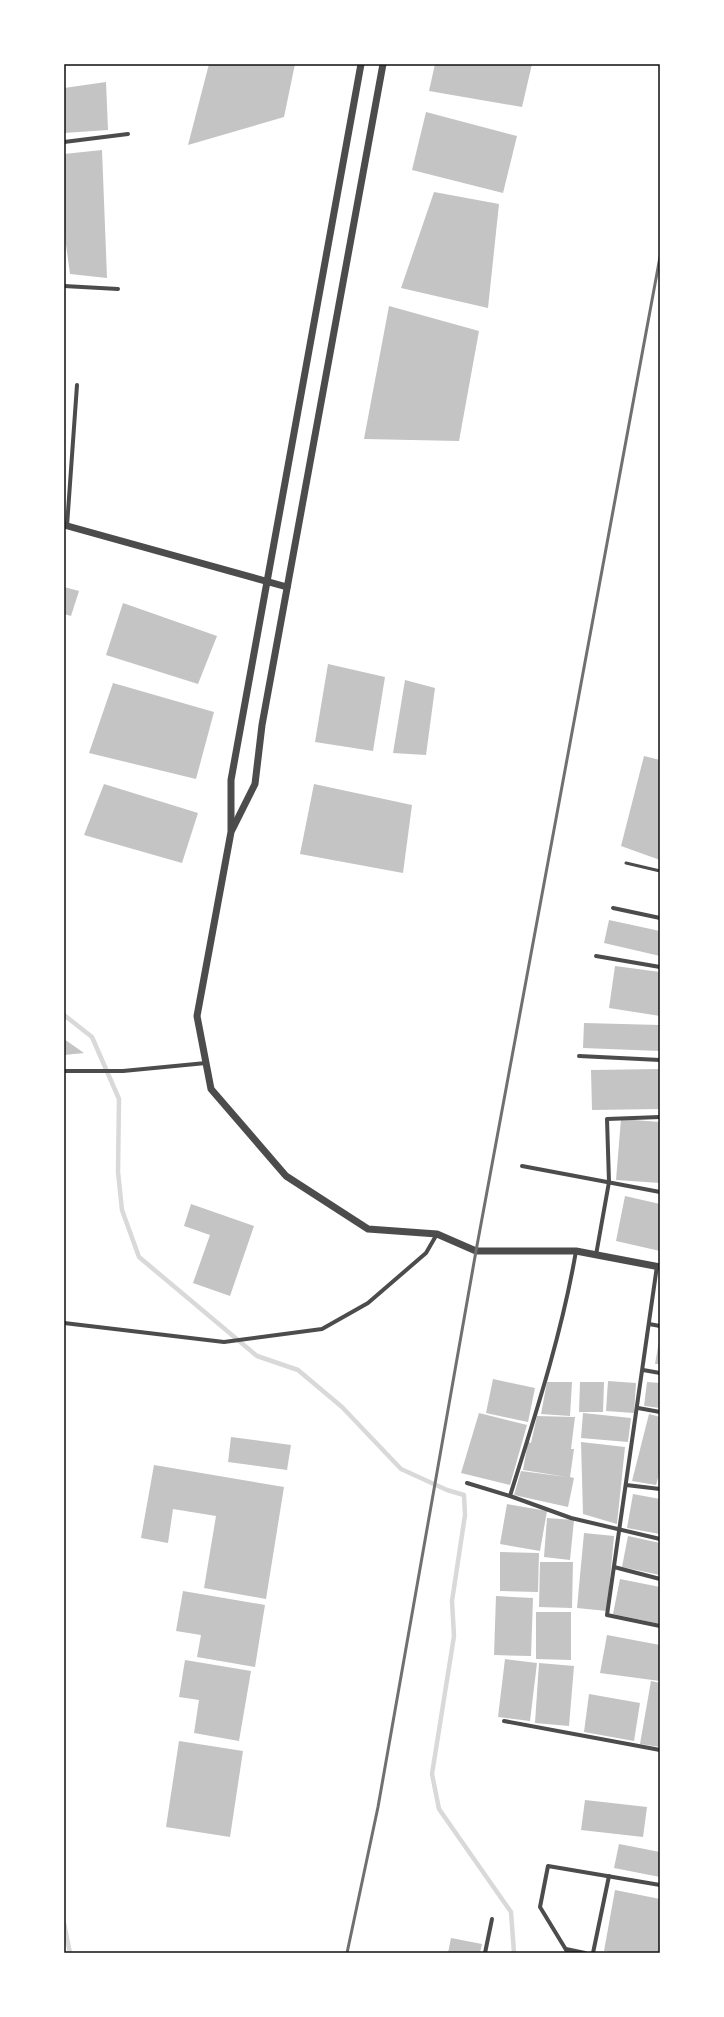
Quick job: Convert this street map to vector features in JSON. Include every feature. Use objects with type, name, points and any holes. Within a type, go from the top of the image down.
[{"type":"street","points":[[361,64],[231,780],[231,832],[197,1016],[211,1089],[286,1176],[368,1228],[437,1234],[476,1251],[576,1251],[659,1267],[649,1324],[607,1614],[660,1626]]},
{"type":"street","points":[[231,832],[255,784],[262,725],[383,64]]},
{"type":"street","points":[[64,142],[128,134]]},
{"type":"street","points":[[64,286],[118,289]]},
{"type":"street","points":[[77,385],[66,526],[288,587]]},
{"type":"street","points":[[613,908],[660,918]]},
{"type":"street","points":[[596,956],[660,967]]},
{"type":"street","points":[[578,1056],[660,1060]]},
{"type":"street","points":[[64,1071],[123,1071],[206,1063]]},
{"type":"street","points":[[596,1255],[609,1182],[607,1119],[660,1117]]},
{"type":"street","points":[[522,1166],[660,1192]]},
{"type":"street","points":[[64,1323],[224,1342],[252,1337],[322,1329],[368,1303],[426,1253],[437,1234]]},
{"type":"street","points":[[510,1496],[552,1353],[576,1251]]},
{"type":"street","points":[[649,1324],[660,1326]]},
{"type":"street","points":[[643,1370],[660,1373]]},
{"type":"street","points":[[638,1408],[660,1412]]},
{"type":"street","points":[[467,1483],[510,1496],[571,1518],[660,1538]]},
{"type":"street","points":[[626,1485],[659,1489],[660,1484]]},
{"type":"street","points":[[614,1567],[660,1579]]},
{"type":"street","points":[[504,1721],[660,1750]]},
{"type":"street","points":[[585,1953],[567,1951],[540,1907],[548,1866],[660,1885]]},
{"type":"street","points":[[593,1953],[609,1876]]},
{"type":"street","points":[[485,1953],[492,1919]]},
{"type":"lane","points":[[626,862],[660,871]]},
{"type":"building","points":[[209,64],[295,64],[284,117],[188,145]]},
{"type":"building","points":[[435,64],[532,64],[522,107],[429,91]]},
{"type":"building","points":[[106,82],[108,130],[64,133],[64,88]]},
{"type":"building","points":[[426,112],[517,136],[503,193],[412,170]]},
{"type":"building","points":[[102,150],[107,278],[70,274],[64,230],[64,154]]},
{"type":"building","points":[[434,192],[499,204],[488,308],[401,288]]},
{"type":"building","points":[[389,306],[479,331],[459,441],[364,439]]},
{"type":"building","points":[[64,587],[79,591],[71,616],[64,614]]},
{"type":"building","points":[[123,603],[217,636],[198,684],[106,655]]},
{"type":"building","points":[[328,664],[385,677],[373,751],[315,742]]},
{"type":"building","points":[[405,680],[435,688],[426,755],[393,753]]},
{"type":"building","points":[[113,683],[214,712],[196,779],[89,753]]},
{"type":"building","points":[[644,756],[660,760],[660,860],[621,846]]},
{"type":"building","points":[[104,784],[198,813],[182,863],[84,835]]},
{"type":"building","points":[[314,784],[412,805],[403,873],[300,854]]},
{"type":"building","points":[[609,920],[660,931],[660,956],[604,943]]},
{"type":"building","points":[[615,966],[660,972],[660,1016],[609,1008]]},
{"type":"building","points":[[584,1023],[660,1025],[660,1051],[583,1048]]},
{"type":"building","points":[[64,1039],[84,1053],[64,1055]]},
{"type":"building","points":[[660,1069],[660,1109],[592,1110],[591,1070]]},
{"type":"building","points":[[621,1119],[660,1122],[660,1183],[616,1180]]},
{"type":"building","points":[[625,1196],[660,1204],[660,1251],[616,1241]]},
{"type":"building","points":[[191,1204],[254,1226],[230,1296],[193,1283],[210,1235],[184,1226]]},
{"type":"building","points":[[659,1341],[660,1364],[655,1364]]},
{"type":"building","points":[[493,1379],[535,1388],[528,1422],[486,1413]]},
{"type":"building","points":[[608,1381],[636,1383],[634,1413],[606,1411]]},
{"type":"building","points":[[547,1382],[572,1382],[570,1416],[541,1414]]},
{"type":"building","points":[[580,1382],[604,1382],[603,1412],[579,1412]]},
{"type":"building","points":[[647,1382],[660,1383],[660,1408],[644,1406]]},
{"type":"building","points":[[479,1413],[527,1425],[510,1485],[461,1473]]},
{"type":"building","points":[[583,1413],[631,1418],[628,1442],[581,1438]]},
{"type":"building","points":[[649,1414],[660,1417],[660,1471],[656,1485],[632,1481]]},
{"type":"building","points":[[537,1416],[575,1417],[571,1449],[574,1449],[570,1477],[574,1478],[568,1507],[514,1495],[521,1471],[567,1477],[523,1470],[528,1442],[531,1443]]},
{"type":"building","points":[[231,1437],[291,1445],[287,1470],[228,1462]]},
{"type":"building","points":[[581,1442],[625,1447],[617,1524],[583,1514]]},
{"type":"building","points":[[154,1465],[284,1487],[266,1599],[204,1588],[216,1516],[173,1509],[168,1543],[141,1538]]},
{"type":"building","points":[[633,1494],[660,1499],[660,1534],[627,1528]]},
{"type":"building","points":[[507,1504],[547,1511],[540,1551],[500,1544]]},
{"type":"building","points":[[547,1518],[574,1520],[570,1560],[544,1557]]},
{"type":"building","points":[[584,1533],[614,1536],[607,1611],[577,1608]]},
{"type":"building","points":[[628,1536],[660,1543],[660,1575],[622,1567]]},
{"type":"building","points":[[500,1552],[539,1553],[538,1592],[500,1591]]},
{"type":"building","points":[[540,1562],[573,1562],[572,1608],[539,1607]]},
{"type":"building","points":[[620,1579],[660,1587],[660,1624],[613,1614]]},
{"type":"building","points":[[183,1591],[265,1605],[255,1667],[197,1657],[201,1635],[176,1631]]},
{"type":"building","points":[[496,1596],[533,1598],[531,1656],[494,1655]]},
{"type":"building","points":[[536,1612],[571,1612],[571,1660],[536,1659]]},
{"type":"building","points":[[607,1635],[660,1645],[660,1681],[600,1673]]},
{"type":"building","points":[[505,1659],[537,1663],[530,1721],[498,1717]]},
{"type":"building","points":[[185,1660],[251,1671],[239,1741],[194,1733],[199,1700],[179,1697]]},
{"type":"building","points":[[539,1663],[574,1666],[569,1726],[535,1723]]},
{"type":"building","points":[[651,1681],[660,1683],[660,1747],[640,1744]]},
{"type":"building","points":[[589,1694],[640,1703],[634,1741],[584,1732]]},
{"type":"building","points":[[179,1741],[243,1751],[230,1837],[166,1827]]},
{"type":"building","points":[[585,1800],[647,1807],[643,1837],[581,1830]]},
{"type":"building","points":[[619,1844],[660,1852],[660,1877],[614,1868]]},
{"type":"building","points":[[615,1890],[660,1899],[660,1953],[616,1953],[604,1951]]},
{"type":"building","points":[[451,1938],[482,1944],[480,1953],[448,1953]]},
{"type":"waterway","points":[[64,1015],[92,1037],[119,1099],[118,1172],[122,1210],[139,1257],[257,1356],[298,1370],[342,1407],[401,1469],[447,1490],[464,1495],[465,1515],[452,1601],[454,1636],[432,1774],[439,1809],[511,1912],[514,1953]]},
{"type":"waterway","points":[[64,1923],[70,1953]]},
{"type":"railway","points":[[347,1953],[378,1807],[476,1251],[660,257]]}]
